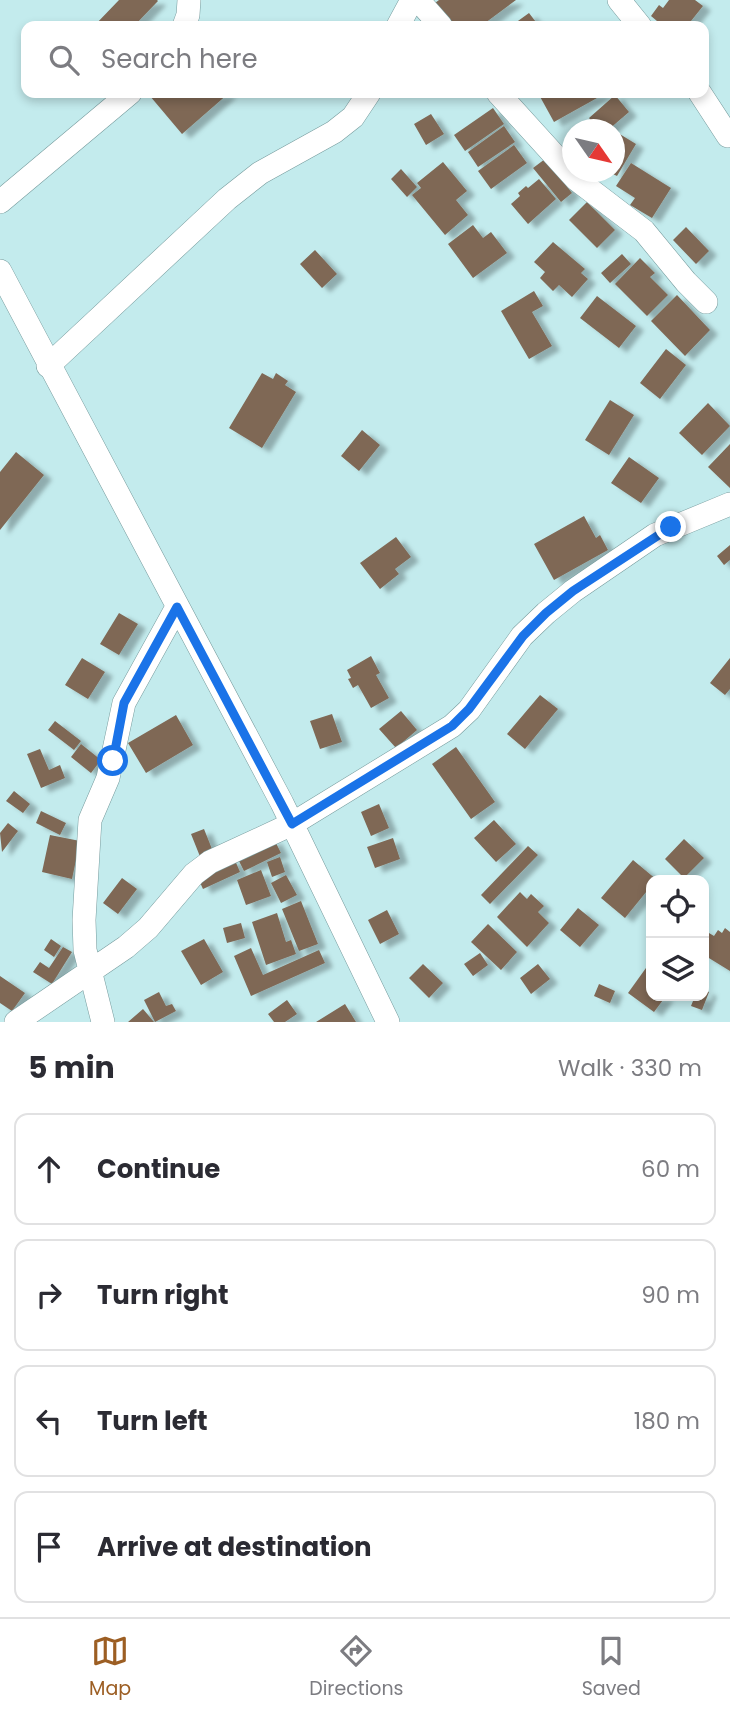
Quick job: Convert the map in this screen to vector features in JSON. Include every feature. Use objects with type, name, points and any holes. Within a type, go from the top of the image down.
[{"type":"street","points":[[186,21],[189,0]]},
{"type":"street","points":[[401,21],[412,0]]},
{"type":"street","points":[[418,0],[436,21]]},
{"type":"street","points":[[619,0],[636,21]]},
{"type":"street","points":[[0,202],[124,98]]},
{"type":"street","points":[[48,366],[227,199],[260,173],[334,132],[353,117],[366,98]]},
{"type":"street","points":[[502,98],[576,180],[645,231],[686,282],[706,302]]},
{"type":"street","points":[[703,98],[728,136]]},
{"type":"street","points":[[0,271],[292,824],[388,1022]]},
{"type":"street","points":[[16,1022],[126,947],[148,928],[194,874],[211,862],[292,824],[452,726],[469,709],[523,636],[573,591],[655,536],[730,504]]},
{"type":"street","points":[[103,1022],[89,971],[83,920],[90,820],[108,779],[124,703],[177,607]]},
{"type":"building","points":[[119,0],[158,1],[139,21],[99,21]]},
{"type":"building","points":[[439,0],[516,0],[488,21],[449,21],[435,3]]},
{"type":"building","points":[[669,0],[695,0],[703,6],[691,21],[657,21],[651,16],[659,5],[663,8]]},
{"type":"building","points":[[529,13],[535,21],[518,21]]},
{"type":"building","points":[[152,98],[223,98],[182,134]]},
{"type":"building","points":[[541,98],[597,98],[554,122]]},
{"type":"building","points":[[612,98],[617,98],[629,112],[621,119],[590,119]]},
{"type":"building","points":[[493,108],[504,124],[465,151],[454,135]]},
{"type":"building","points":[[431,114],[444,134],[426,145],[414,124]]},
{"type":"building","points":[[504,126],[515,142],[478,167],[468,152]]},
{"type":"building","points":[[625,137],[636,144],[625,163]]},
{"type":"building","points":[[514,145],[527,163],[491,189],[478,171]]},
{"type":"building","points":[[545,159],[572,193],[561,202],[533,168]]},
{"type":"building","points":[[443,162],[467,191],[456,200],[468,215],[445,235],[412,195],[421,188],[417,183]]},
{"type":"building","points":[[631,163],[671,188],[652,218],[630,205],[635,198],[616,186],[619,182],[625,182],[625,172]]},
{"type":"building","points":[[401,169],[417,187],[407,197],[391,179]]},
{"type":"building","points":[[539,179],[556,199],[528,224],[511,204],[520,196],[518,193]]},
{"type":"building","points":[[587,202],[615,230],[597,248],[569,220]]},
{"type":"building","points":[[473,225],[483,238],[491,232],[507,253],[473,278],[448,244]]},
{"type":"building","points":[[686,227],[709,251],[696,264],[673,240]]},
{"type":"building","points":[[553,242],[585,269],[581,273],[588,279],[572,297],[559,285],[553,291],[540,278],[545,272],[534,262]]},
{"type":"building","points":[[315,250],[337,274],[322,288],[300,264]]},
{"type":"building","points":[[622,254],[631,264],[610,283],[601,273]]},
{"type":"building","points":[[640,258],[655,273],[650,277],[668,295],[647,316],[615,284]]},
{"type":"building","points":[[534,291],[543,306],[532,312],[552,346],[529,359],[501,311]]},
{"type":"building","points":[[677,295],[710,330],[685,356],[651,321]]},
{"type":"building","points":[[597,296],[636,326],[619,348],[580,318]]},
{"type":"building","points":[[666,349],[686,365],[660,399],[640,383]]},
{"type":"building","points":[[262,373],[273,379],[276,373],[288,381],[285,385],[296,392],[262,448],[229,428]]},
{"type":"building","points":[[610,400],[634,415],[609,455],[585,440]]},
{"type":"building","points":[[708,403],[730,426],[702,455],[679,433]]},
{"type":"building","points":[[362,430],[380,445],[359,471],[341,456]]},
{"type":"building","points":[[730,444],[730,488],[708,467]]},
{"type":"building","points":[[16,452],[44,475],[0,530],[0,472]]},
{"type":"building","points":[[629,457],[659,478],[641,503],[611,483]]},
{"type":"building","points":[[584,516],[596,538],[600,535],[608,550],[554,580],[534,544]]},
{"type":"building","points":[[396,537],[411,557],[395,569],[399,574],[380,589],[360,563]]},
{"type":"building","points":[[730,545],[730,560],[724,565],[717,556]]},
{"type":"building","points":[[119,613],[138,624],[119,655],[100,644]]},
{"type":"building","points":[[371,656],[380,673],[376,675],[389,698],[371,708],[358,685],[353,688],[347,670]]},
{"type":"building","points":[[82,658],[105,672],[88,699],[65,685]]},
{"type":"building","points":[[730,658],[730,689],[725,695],[710,683]]},
{"type":"building","points":[[540,695],[558,709],[525,749],[507,734]]},
{"type":"building","points":[[401,711],[417,730],[396,748],[379,729]]},
{"type":"building","points":[[332,714],[342,742],[320,749],[310,721]]},
{"type":"building","points":[[176,715],[193,745],[146,773],[128,743]]},
{"type":"building","points":[[55,721],[81,741],[74,750],[48,730]]},
{"type":"building","points":[[81,744],[101,760],[91,773],[71,757]]},
{"type":"building","points":[[456,747],[495,802],[471,819],[432,764]]},
{"type":"building","points":[[40,749],[49,770],[60,765],[65,778],[41,788],[27,754]]},
{"type":"building","points":[[14,791],[30,804],[23,813],[6,801]]},
{"type":"building","points":[[379,804],[389,828],[371,836],[361,812]]},
{"type":"building","points":[[41,811],[66,823],[60,835],[36,823]]},
{"type":"building","points":[[494,820],[516,844],[496,862],[474,838]]},
{"type":"building","points":[[8,823],[18,831],[2,852],[0,833]]},
{"type":"building","points":[[204,829],[214,854],[201,859],[191,834]]},
{"type":"building","points":[[50,835],[80,841],[72,879],[42,872]]},
{"type":"building","points":[[393,838],[400,859],[375,868],[367,847]]},
{"type":"building","points":[[274,839],[281,853],[244,871],[237,857]]},
{"type":"building","points":[[684,839],[704,858],[687,875],[681,875],[665,859]]},
{"type":"building","points":[[528,846],[538,855],[490,904],[481,895]]},
{"type":"building","points":[[280,857],[285,872],[272,877],[267,862]]},
{"type":"building","points":[[234,858],[240,872],[203,889],[197,876]]},
{"type":"building","points":[[633,860],[651,875],[646,875],[646,892],[625,918],[601,898]]},
{"type":"building","points":[[261,870],[271,896],[246,905],[237,880]]},
{"type":"building","points":[[286,875],[297,895],[281,903],[271,883]]},
{"type":"building","points":[[122,878],[137,889],[118,914],[103,903]]},
{"type":"building","points":[[520,892],[527,899],[531,894],[544,906],[538,912],[549,923],[527,947],[497,917]]},
{"type":"building","points":[[301,901],[318,944],[299,951],[282,909]]},
{"type":"building","points":[[578,908],[599,925],[580,947],[560,930]]},
{"type":"building","points":[[387,910],[399,934],[380,944],[368,920]]},
{"type":"building","points":[[277,913],[286,942],[291,940],[296,954],[266,965],[252,922]]},
{"type":"building","points":[[241,923],[245,938],[227,943],[223,928]]},
{"type":"building","points":[[488,924],[517,952],[501,970],[471,942]]},
{"type":"building","points":[[725,928],[730,932],[730,971],[709,958],[709,933],[714,936],[718,930],[722,933]]},
{"type":"building","points":[[51,939],[61,946],[54,957],[44,950]]},
{"type":"building","points":[[204,939],[223,972],[201,985],[181,951]]},
{"type":"building","points":[[63,947],[72,952],[52,984],[33,972],[40,962],[49,968]]},
{"type":"building","points":[[251,948],[263,975],[319,950],[325,963],[251,996],[234,956]]},
{"type":"building","points":[[480,953],[488,965],[473,976],[464,964]]},
{"type":"building","points":[[423,964],[443,983],[429,998],[409,978]]},
{"type":"building","points":[[538,964],[550,979],[531,994],[520,978]]},
{"type":"building","points":[[646,968],[646,1001],[662,1001],[654,1012],[628,993]]},
{"type":"building","points":[[0,976],[25,993],[12,1011],[0,1003]]},
{"type":"building","points":[[599,984],[615,991],[610,1003],[594,996]]},
{"type":"building","points":[[159,992],[166,1006],[172,1004],[176,1011],[155,1022],[144,1000]]},
{"type":"building","points":[[287,1000],[297,1014],[285,1022],[274,1022],[268,1014]]},
{"type":"building","points":[[693,1001],[706,1001],[702,1010],[691,1006]]},
{"type":"building","points":[[345,1004],[356,1022],[316,1022]]},
{"type":"building","points":[[143,1009],[154,1022],[128,1022]]},
{"type":"route","points":[[113,761],[118,723],[124,703],[177,607],[292,824],[452,726],[469,709],[523,636],[546,613],[573,591],[671,527]]}]
